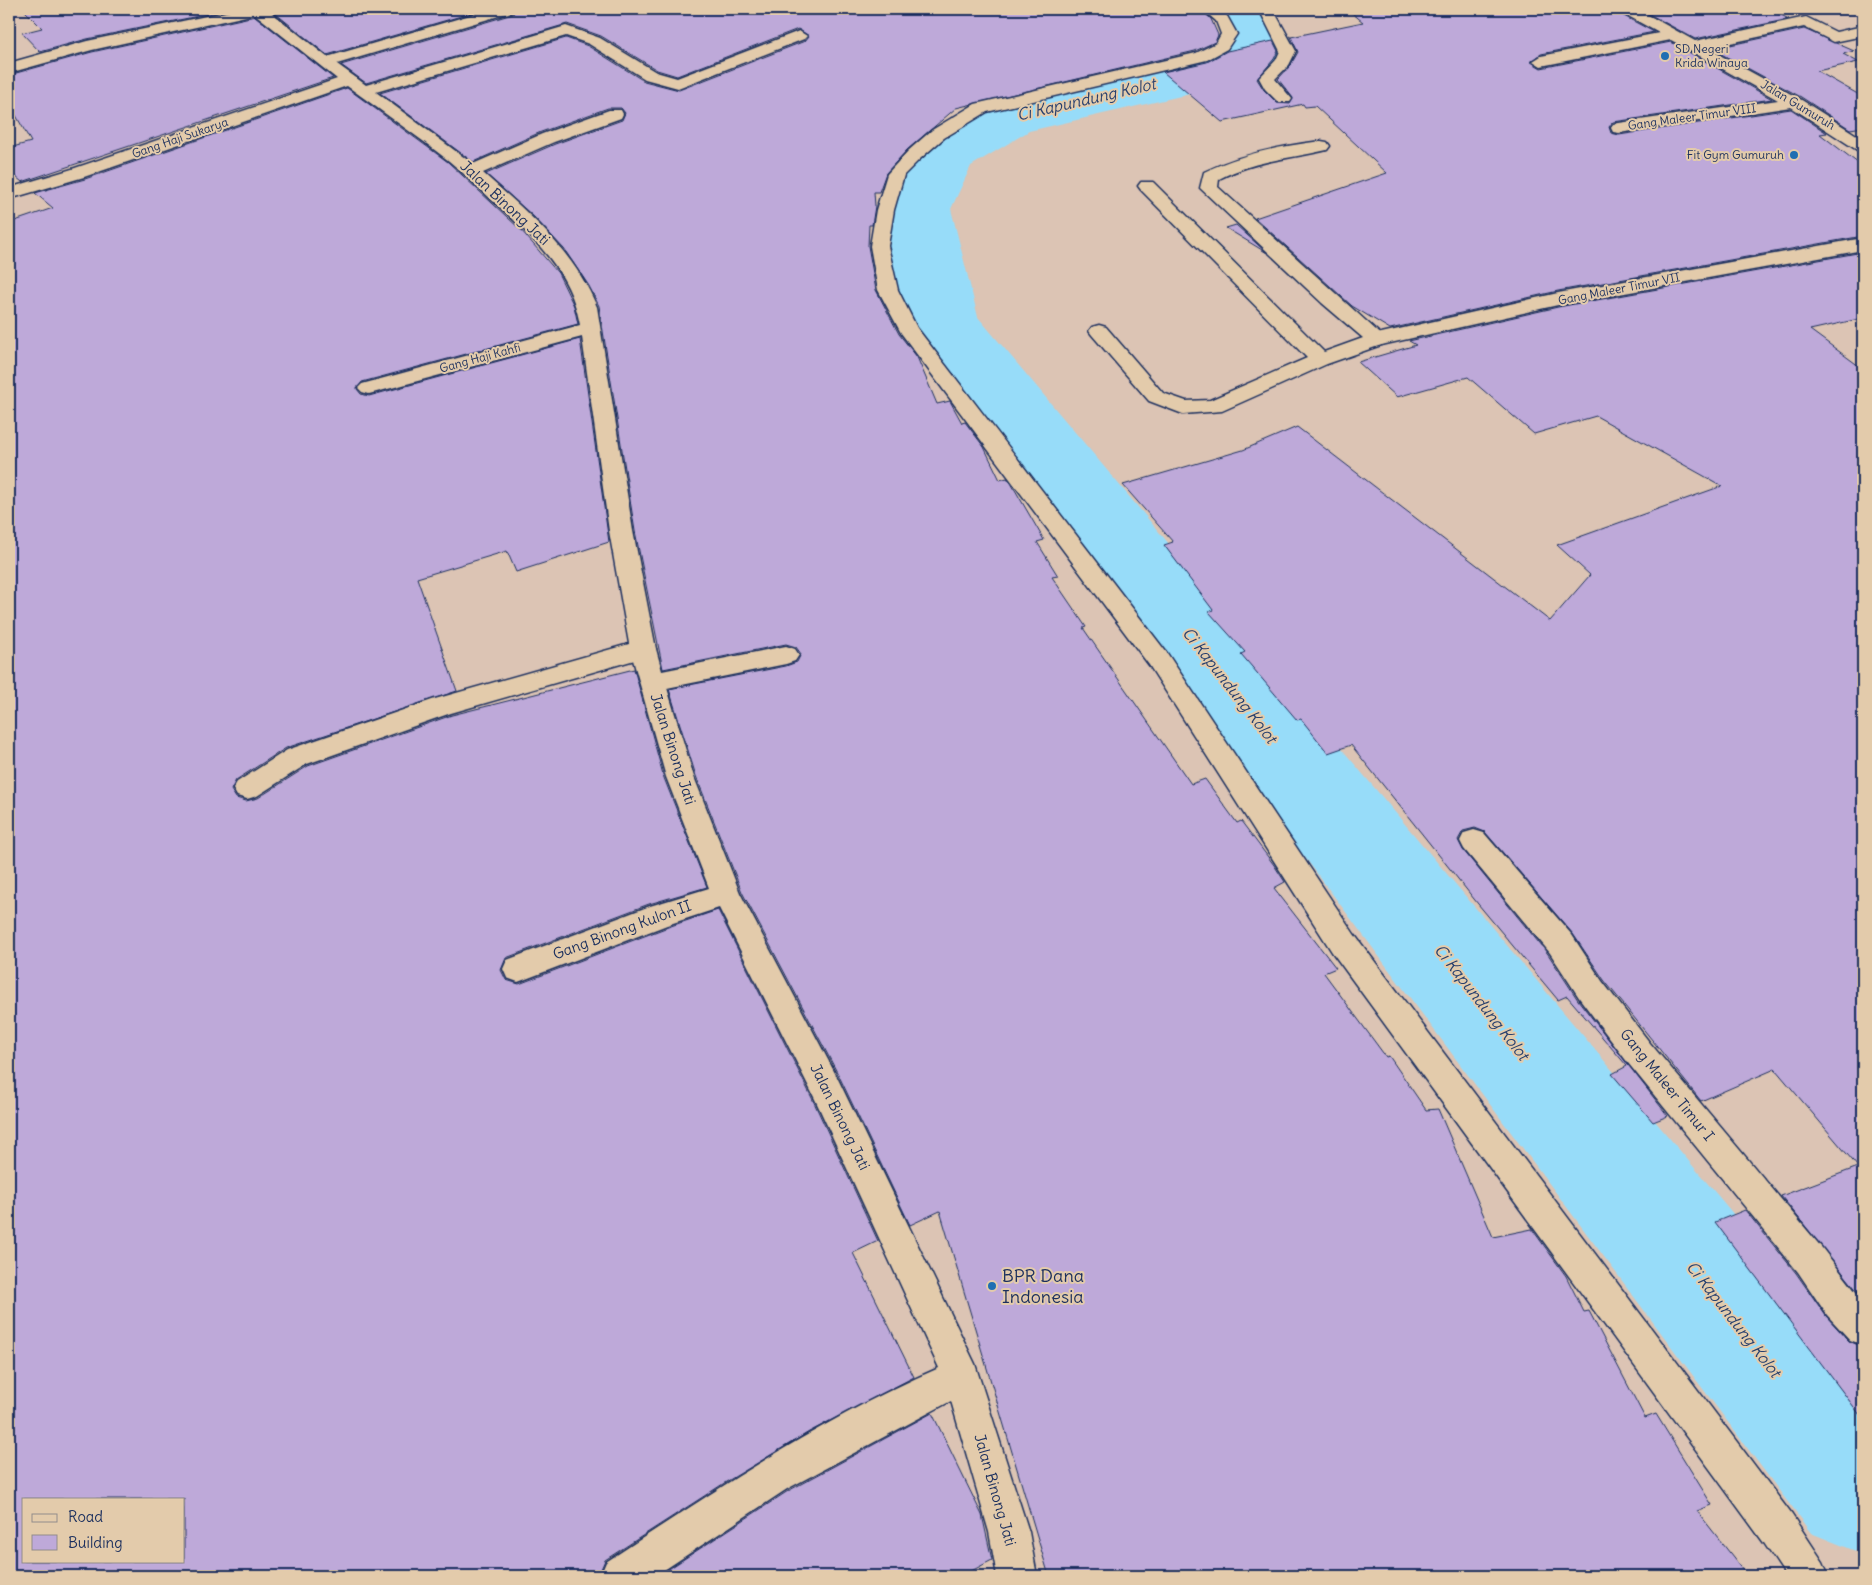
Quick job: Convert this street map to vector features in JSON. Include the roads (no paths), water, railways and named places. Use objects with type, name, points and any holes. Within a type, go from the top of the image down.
[{"type":"street","points":[[325,63],[420,33],[507,9]]},
{"type":"street","points":[[1209,9],[1222,19],[1229,34],[1222,46],[1215,50],[1173,64],[1082,83],[981,108],[957,121],[926,144],[896,174],[885,210],[879,246],[888,290],[908,329],[1158,659],[1344,943],[1778,1529],[1809,1576]]},
{"type":"street","points":[[1266,9],[1288,51],[1283,62],[1268,78],[1271,86],[1284,99]]},
{"type":"street","name":"Jalan Gumuruh","points":[[1626,9],[1794,102],[1863,146]]},
{"type":"street","points":[[9,68],[114,39],[170,27],[172,29],[266,11]]},
{"type":"street","name":"Jalan Binong Jati","points":[[266,11],[325,63],[456,158],[472,172],[540,233],[559,256],[580,290],[587,307],[591,328],[621,531],[643,648],[680,777],[726,894],[826,1087],[962,1377],[1009,1532],[1017,1576]]},
{"type":"street","points":[[1693,46],[1806,22],[1834,37],[1863,31]]},
{"type":"street","name":"Gang Haji Sukarya","points":[[9,194],[357,86],[566,31],[584,35],[661,80],[678,84],[799,36]]},
{"type":"street","points":[[1541,61],[1675,36]]},
{"type":"street","name":"Gang Maleer Timur VIII","points":[[1619,128],[1704,117],[1794,102]]},
{"type":"street","points":[[472,172],[548,138],[615,114]]},
{"type":"street","points":[[1321,146],[1270,153],[1225,168],[1210,176],[1209,188],[1329,299],[1377,340]]},
{"type":"street","points":[[1147,186],[1320,360]]},
{"type":"street","name":"Gang Maleer Timur VII","points":[[1099,331],[1156,397],[1183,408],[1214,406],[1320,360],[1377,340],[1441,324],[1707,271],[1863,244]]},
{"type":"street","name":"Gang Haji Kahfi","points":[[369,388],[591,328]]},
{"type":"street","points":[[247,789],[296,757],[444,706],[643,648]]},
{"type":"street","points":[[652,682],[786,655]]},
{"type":"street","name":"Gang Maleer Timur I","points":[[1474,841],[1562,944],[1591,990],[1639,1052],[1810,1260],[1840,1302],[1863,1327]]},
{"type":"street","name":"Gang Binong Kulon II","points":[[518,969],[676,909],[726,894]]},
{"type":"street","points":[[620,1576],[773,1475],[918,1396],[962,1377]]},
{"type":"waterway","name":"Ci Kapundung Kolot","points":[[1242,9],[1247,14],[1256,42],[1249,58],[1211,71],[1008,117],[943,155],[916,209],[941,321],[1863,1481]]},
{"type":"place","name":"SD Negeri Krida Winaya","points":[[1665,56]]},
{"type":"place","name":"Fit Gym Gumuruh","points":[[1794,155]]},
{"type":"place","name":"BPR Dana Indonesia","points":[[992,1286]]}]
